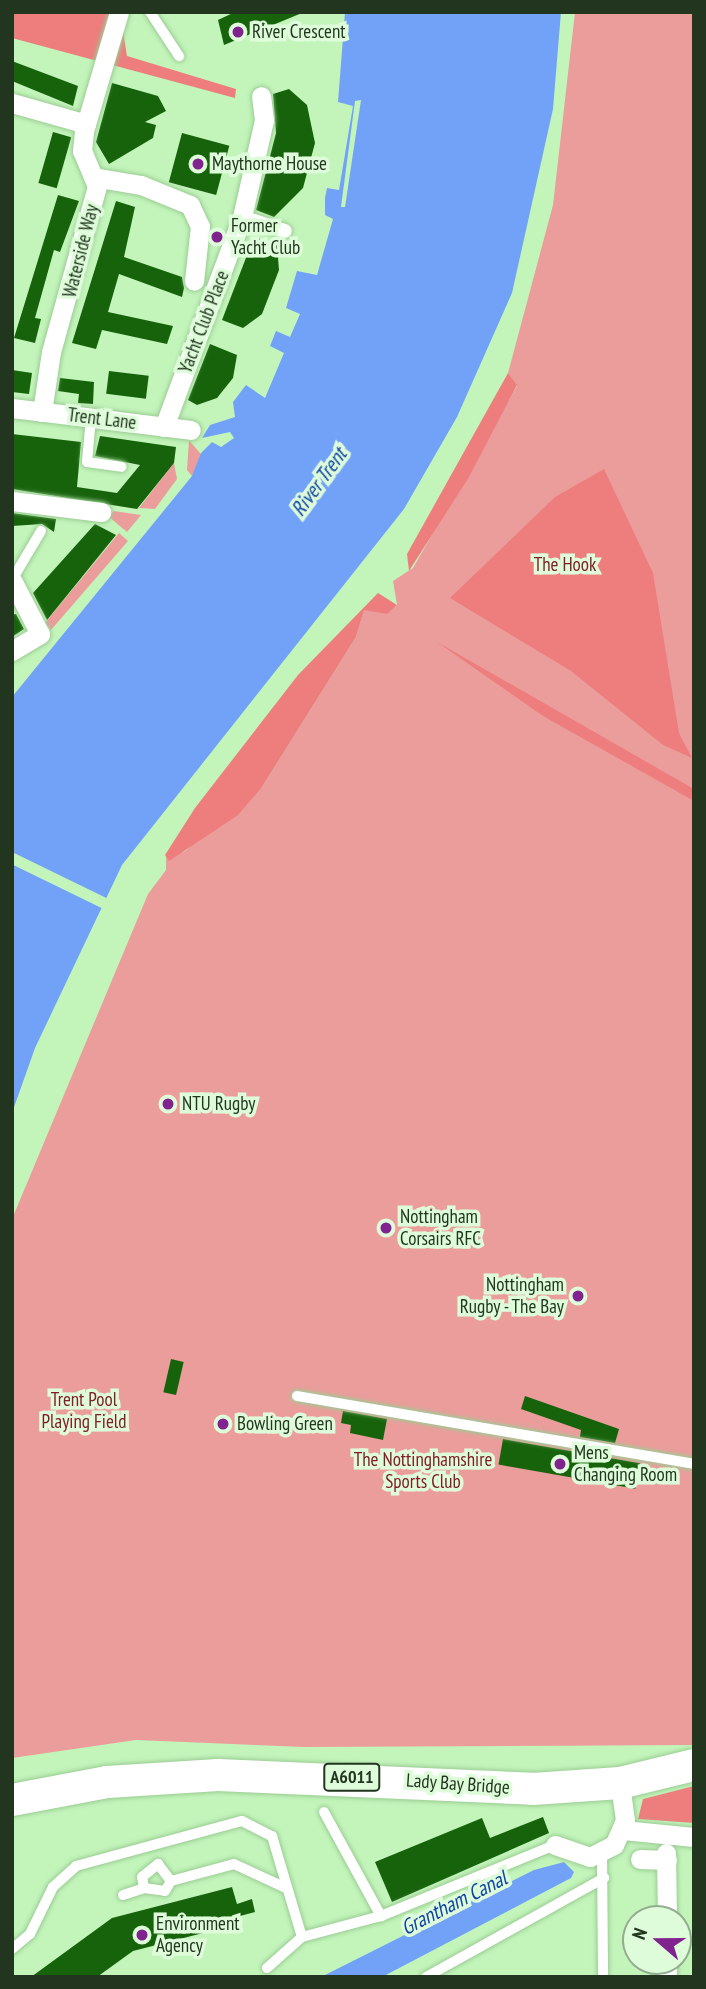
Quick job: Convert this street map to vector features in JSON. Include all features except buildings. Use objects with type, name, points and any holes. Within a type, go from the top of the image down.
[{"type":"highway","name":"Lady Bay Bridge","points":[[20,1799],[107,1782],[171,1777],[296,1775],[533,1789],[620,1783],[694,1765]]},
{"type":"street","name":"Waterside Way","points":[[42,412],[51,352],[97,186],[82,151],[86,124],[119,12]]},
{"type":"street","name":"Yacht Club Place","points":[[164,427],[242,217],[264,120],[261,96]]},
{"type":"street","points":[[12,103],[86,124]]},
{"type":"street","points":[[93,177],[141,185],[190,205],[200,218],[194,281]]},
{"type":"street","points":[[242,217],[285,231]]},
{"type":"street","points":[[97,419],[105,400]]},
{"type":"street","name":"Trent Lane","points":[[12,408],[191,430]]},
{"type":"street","points":[[12,501],[101,512]]},
{"type":"street","points":[[12,580],[40,634],[12,651]]},
{"type":"street","points":[[555,1845],[590,1857],[602,1853],[623,1830],[620,1783]]},
{"type":"street","points":[[623,1830],[694,1838]]},
{"type":"street","points":[[640,1859],[666,1856],[667,1905]]},
{"type":"lane","points":[[150,12],[179,56]]},
{"type":"lane","points":[[97,419],[87,463],[122,467]]},
{"type":"lane","points":[[12,580],[41,531]]},
{"type":"lane","points":[[297,1396],[694,1464]]},
{"type":"lane","points":[[324,1812],[381,1916]]},
{"type":"lane","points":[[12,1949],[30,1934],[66,1872],[149,1842],[242,1821],[258,1824],[272,1836],[302,1937]]},
{"type":"lane","points":[[267,1968],[302,1937],[381,1916],[555,1845]]},
{"type":"lane","points":[[602,1853],[603,1977]]},
{"type":"lane","points":[[171,1881],[158,1864],[142,1877],[144,1888],[154,1894],[171,1881],[234,1864],[286,1888]]},
{"type":"lane","points":[[426,1977],[604,1878]]},
{"type":"lane","points":[[124,1895],[144,1888]]},
{"type":"green space","points":[[12,12],[120,13],[127,56],[236,89],[235,98],[12,38]]},
{"type":"green space","points":[[575,12],[694,12],[694,1745],[304,1747],[136,1740],[12,1758],[12,1219],[148,894],[166,870],[166,857],[185,851],[262,787],[356,637],[364,609],[387,613],[397,605],[393,581],[413,568],[517,386],[508,373],[553,205]]},
{"type":"green space","points":[[508,373],[517,385],[469,477],[409,571],[407,554]]},
{"type":"green space","points":[[189,440],[204,458],[192,476],[187,470]]},
{"type":"green space","points":[[174,463],[177,479],[155,509],[139,508]]},
{"type":"green space","name":"The Hook","points":[[604,469],[653,573],[679,733],[692,758],[663,745],[571,671],[450,598],[555,497]]},
{"type":"green space","points":[[114,511],[141,515],[127,532],[108,516]]},
{"type":"green space","points":[[119,533],[128,541],[51,630],[45,623]]},
{"type":"green space","points":[[378,593],[397,605],[387,614],[364,610],[356,637],[262,787],[238,815],[169,861],[165,855],[195,808],[298,675]]},
{"type":"green space","points":[[437,642],[694,789],[694,801],[543,716]]},
{"type":"green space","points":[[694,1786],[694,1823],[638,1819],[643,1799]]},
{"type":"water","name":"River Trent","points":[[345,12],[561,12],[553,109],[512,293],[457,417],[404,509],[122,865],[35,1048],[12,1113],[12,697],[192,476],[201,453],[212,442],[221,447],[234,438],[230,432],[202,438],[210,425],[235,417],[233,402],[246,385],[265,398],[284,353],[270,346],[276,331],[290,337],[300,314],[286,308],[297,271],[317,275],[333,219],[325,215],[325,198],[327,188],[339,190],[353,106],[338,102]]},
{"type":"water","points":[[564,1862],[574,1872],[571,1878],[382,1977],[321,1977],[534,1870]]},
{"type":"pier","points":[[361,100],[345,207],[341,207],[355,101]]},
{"type":"pier","points":[[12,852],[110,900],[105,910],[12,864]]},
{"type":"place","name":"River Crescent","points":[[238,32]]},
{"type":"place","name":"Maythorne House","points":[[198,164]]},
{"type":"place","name":"Former Yacht Club","points":[[217,237]]},
{"type":"place","name":"NTU Rugby","points":[[168,1104]]},
{"type":"place","name":"Nottingham Corsairs RFC","points":[[386,1228]]},
{"type":"place","name":"Nottingham Rugby - The Bay","points":[[578,1296]]},
{"type":"place","name":"Bowling Green","points":[[223,1424]]},
{"type":"place","name":"Mens Changing Room","points":[[560,1464]]},
{"type":"place","name":"Environment Agency","points":[[142,1935]]},
{"type":"park label","name":"Trent Pool Playing Field","points":[[84,1411]]},
{"type":"park label","name":"The Nottinghamshire Sports Club","points":[[423,1471]]},
{"type":"water label","name":"Grantham Canal","points":[[454,1903]]}]
